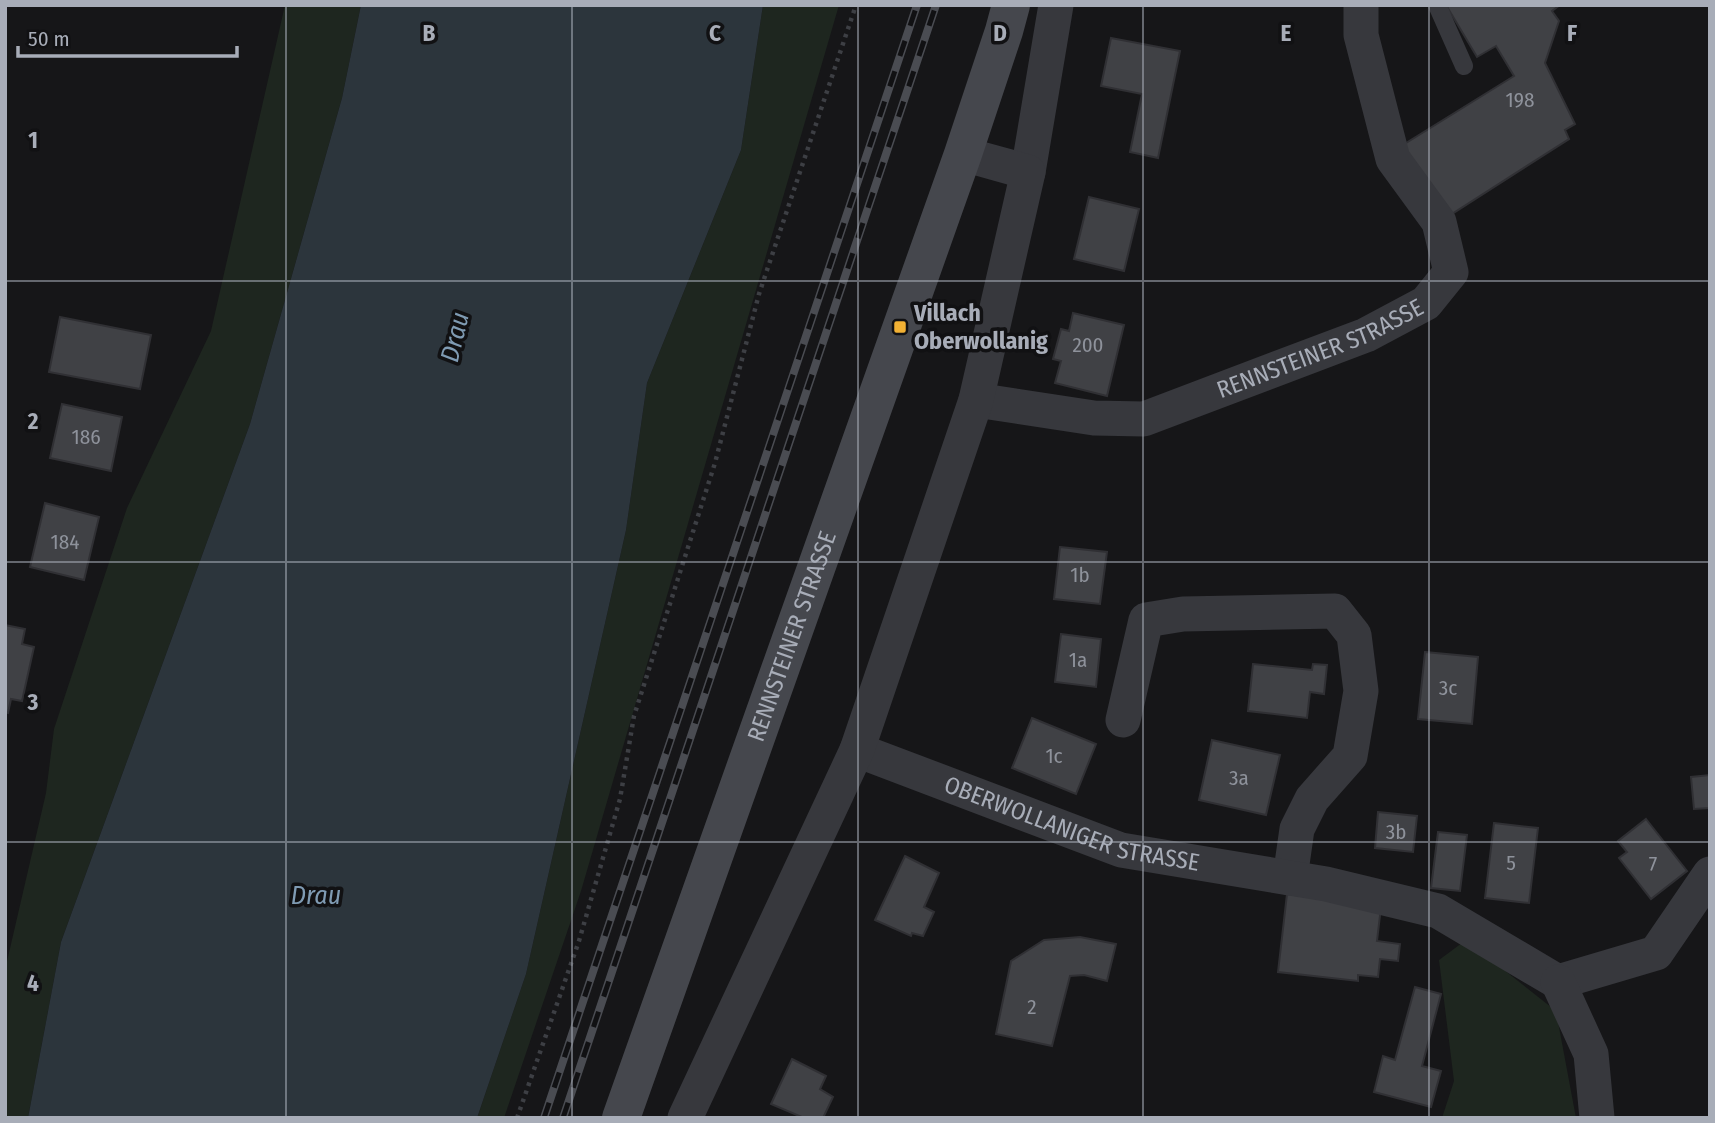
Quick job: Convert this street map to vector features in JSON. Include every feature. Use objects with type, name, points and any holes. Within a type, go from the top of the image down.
[{"type":"main road","name":"RENNSTEINER STRASSE","points":[[621,1118],[962,154],[1011,5]]},
{"type":"street","points":[[685,1118],[857,750],[976,400],[1028,172],[1056,5]]},
{"type":"street","name":"RENNSTEINER STRASSE","points":[[976,400],[1094,418],[1144,419],[1366,335],[1426,303],[1451,272],[1440,222],[1393,159],[1361,35],[1361,5]]},
{"type":"street","points":[[962,154],[1028,172]]},
{"type":"street","points":[[1123,720],[1146,620],[1183,614],[1335,611],[1354,635],[1361,691],[1355,730],[1350,756],[1312,799],[1297,829],[1290,878]]},
{"type":"street","name":"OBERWOLLANIGER STRASSE","points":[[857,750],[1121,850],[1326,884],[1438,911],[1558,982]]},
{"type":"street","points":[[1597,1118],[1591,1054],[1558,982],[1656,953],[1710,874]]},
{"type":"lane","points":[[1437,5],[1464,66]]},
{"type":"path","points":[[517,1118],[579,941],[620,799],[634,716],[715,463],[759,295],[856,5]]},
{"type":"shaded area","points":[[285,5],[361,5],[342,98],[250,424],[61,942],[28,1118],[5,1118],[5,970],[46,793],[54,729],[127,508],[211,331]]},
{"type":"shaded area","points":[[763,5],[839,5],[581,891],[504,1118],[477,1118],[526,974],[626,530],[647,383],[741,150]]},
{"type":"shaded area","points":[[1466,940],[1556,1011],[1576,1118],[1442,1118],[1454,1081],[1439,960]]},
{"type":"water","name":"Drau","points":[[361,5],[763,5],[741,150],[647,383],[626,530],[526,974],[477,1118],[28,1118],[61,942],[250,424],[342,98]]},
{"type":"building","points":[[1446,5],[1560,5],[1552,11],[1559,21],[1545,63],[1575,124],[1565,130],[1569,139],[1444,219],[1398,148],[1514,76],[1496,46],[1477,57]]},
{"type":"building","points":[[1111,38],[1180,51],[1158,158],[1130,152],[1142,94],[1101,86]]},
{"type":"building","points":[[1089,197],[1139,209],[1124,271],[1074,259]]},
{"type":"building","points":[[1073,313],[1124,325],[1107,396],[1055,383],[1061,361],[1053,359],[1061,329],[1069,331]]},
{"type":"building","points":[[60,317],[151,335],[140,389],[49,372]]},
{"type":"building","points":[[62,404],[122,417],[111,471],[50,458]]},
{"type":"building","points":[[45,503],[99,517],[84,580],[30,567]]},
{"type":"building","points":[[1060,547],[1107,552],[1100,604],[1054,599]]},
{"type":"building","points":[[5,625],[25,629],[22,644],[34,647],[22,701],[11,699],[8,713],[5,712]]},
{"type":"building","points":[[1061,634],[1101,639],[1096,687],[1055,682]]},
{"type":"building","points":[[1425,652],[1478,657],[1472,724],[1418,719]]},
{"type":"building","points":[[1253,664],[1312,670],[1313,664],[1327,665],[1324,694],[1310,692],[1307,718],[1248,711]]},
{"type":"building","points":[[1032,718],[1096,744],[1076,794],[1012,768]]},
{"type":"building","points":[[1212,740],[1280,755],[1266,815],[1199,800]]},
{"type":"building","points":[[1710,775],[1710,808],[1694,809],[1691,777]]},
{"type":"building","points":[[1378,812],[1417,816],[1413,852],[1375,848]]},
{"type":"building","points":[[1646,819],[1687,871],[1651,899],[1619,858],[1627,852],[1618,841]]},
{"type":"building","points":[[1494,823],[1538,828],[1529,903],[1485,898]]},
{"type":"building","points":[[1438,832],[1467,835],[1460,891],[1431,888]]},
{"type":"building","points":[[905,856],[939,873],[924,907],[934,912],[923,936],[912,933],[911,936],[875,920]]},
{"type":"building","points":[[1287,894],[1381,907],[1377,941],[1400,944],[1398,961],[1380,959],[1378,977],[1358,975],[1358,981],[1278,972]]},
{"type":"building","points":[[1080,937],[1116,944],[1107,981],[1084,975],[1070,976],[1052,1046],[996,1034],[1011,961],[1044,940]]},
{"type":"building","points":[[1415,987],[1441,994],[1422,1066],[1441,1071],[1431,1107],[1374,1092],[1383,1056],[1395,1060]]},
{"type":"building","points":[[792,1059],[826,1076],[820,1089],[833,1097],[823,1118],[804,1118],[771,1104]]},
{"type":"railway","points":[[544,1118],[917,5]]},
{"type":"railway","points":[[563,1118],[936,5]]},
{"type":"place","name":"Villach Oberwollanig","points":[[900,327]]}]
